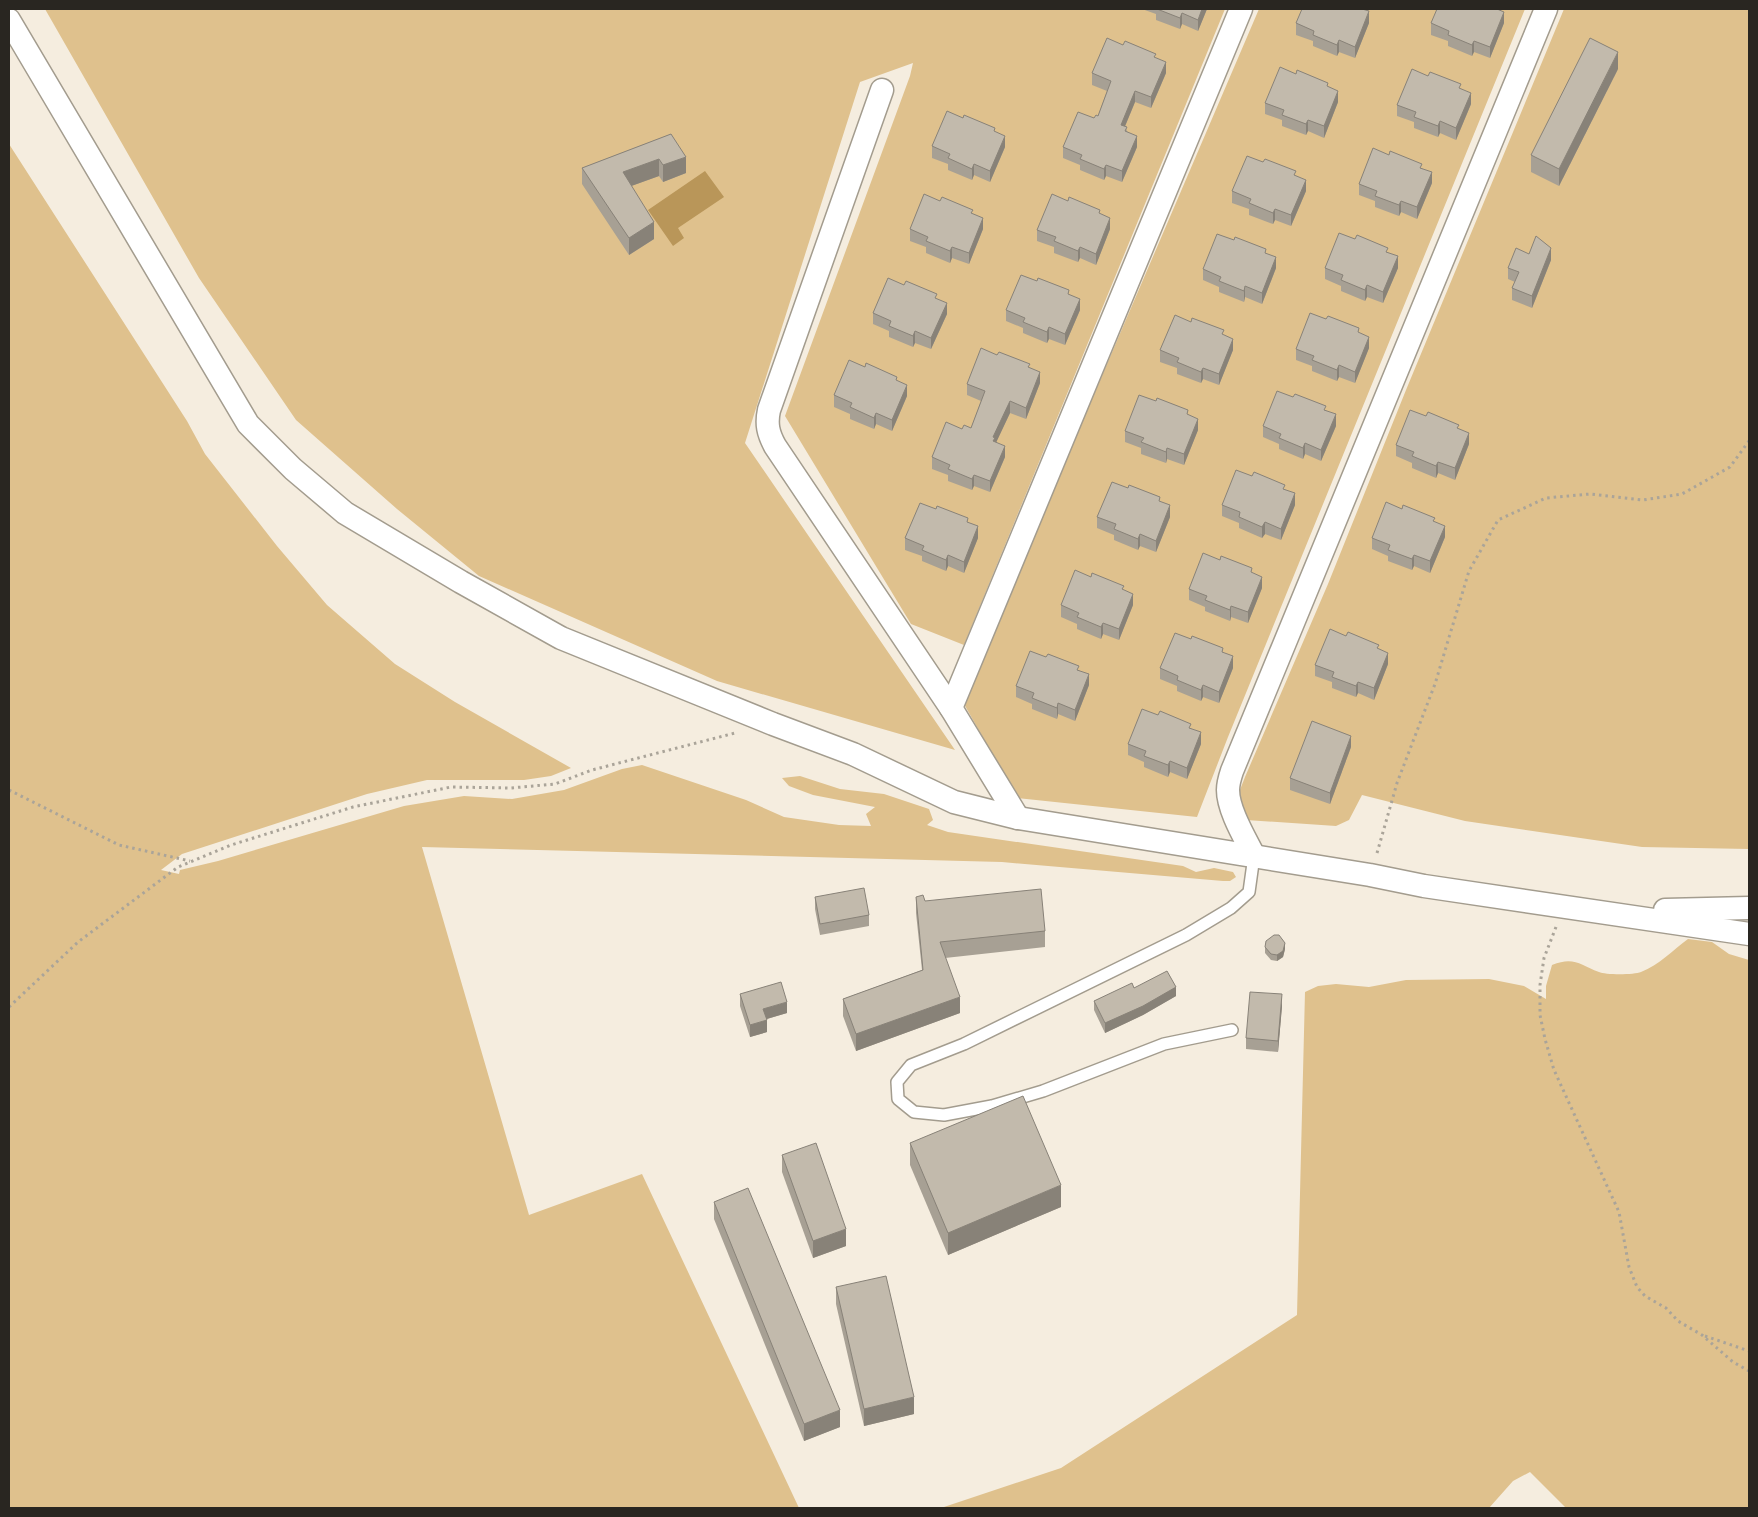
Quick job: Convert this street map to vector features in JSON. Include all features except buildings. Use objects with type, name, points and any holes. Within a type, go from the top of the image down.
[{"type":"street","points":[[951,708],[1241,9]]},
{"type":"street","points":[[1254,856],[1229,799],[1228,791],[1232,771],[1546,9]]},
{"type":"street","points":[[9,20],[248,424],[293,469],[344,513],[561,638],[773,724],[853,754],[954,802],[1018,818],[1370,875],[1424,886],[1749,934]]},
{"type":"street","points":[[882,90],[769,410],[767,430],[775,446],[951,708],[1018,818]]},
{"type":"street","points":[[1571,907],[1663,910],[1749,908]]},
{"type":"lane","points":[[1232,1030],[1164,1044],[1043,1091],[992,1106],[944,1115],[914,1112],[898,1098],[897,1082],[911,1065],[964,1044],[1186,935],[1231,908],[1249,892],[1254,856]]},
{"type":"path","points":[[1370,875],[1397,783],[1435,684],[1469,571],[1498,520],[1546,498],[1590,494],[1643,500],[1682,494],[1730,467],[1749,441]]},
{"type":"path","points":[[9,1007],[78,942],[178,867],[231,845],[353,807],[450,787],[511,788],[555,784],[592,770],[773,724]]},
{"type":"path","points":[[9,790],[119,845],[190,862]]},
{"type":"path","points":[[1571,907],[1544,958],[1540,985],[1540,1015],[1544,1039],[1554,1070],[1619,1212],[1629,1267],[1636,1287],[1645,1296],[1666,1308],[1678,1321],[1702,1335],[1733,1362],[1749,1371]]},
{"type":"path","points":[[1702,1335],[1749,1351]]},
{"type":"shaded area","points":[[45,9],[1225,9],[964,645],[911,624],[785,416],[910,76],[913,63],[860,82],[745,443],[955,750],[717,681],[479,576],[397,509],[296,420],[199,278]]},
{"type":"shaded area","points":[[1259,9],[1525,9],[1197,817],[1017,798],[964,704],[1071,448]]},
{"type":"shaded area","points":[[1564,9],[1749,9],[1749,849],[1642,847],[1465,821],[1362,795],[1349,820],[1336,826],[1246,820],[1236,800],[1245,777],[1328,584],[1406,390]]},
{"type":"shaded area","points":[[9,144],[187,421],[205,454],[277,546],[327,605],[395,664],[455,702],[571,768],[551,776],[524,780],[427,780],[367,794],[182,854],[161,870],[179,874],[180,870],[218,861],[404,806],[464,796],[512,799],[564,790],[622,769],[642,765],[746,800],[784,817],[839,825],[871,826],[866,814],[875,807],[813,795],[789,786],[782,778],[800,776],[840,789],[884,794],[929,809],[933,820],[927,825],[948,832],[1183,866],[1196,872],[1214,868],[1233,872],[1236,877],[1230,881],[1223,881],[1002,862],[422,847],[529,1215],[642,1174],[799,1508],[9,1508]]},
{"type":"shaded area","points":[[705,171],[724,197],[678,228],[684,238],[673,246],[648,210]]},
{"type":"shaded area","points":[[1688,939],[1712,942],[1729,954],[1749,960],[1749,1508],[1566,1508],[1530,1472],[1513,1481],[1489,1508],[941,1508],[1061,1468],[1297,1315],[1305,992],[1318,986],[1336,984],[1369,987],[1406,980],[1489,979],[1524,986],[1546,999],[1546,986],[1552,965],[1572,961],[1602,973],[1637,973],[1648,969],[1666,957]]}]
